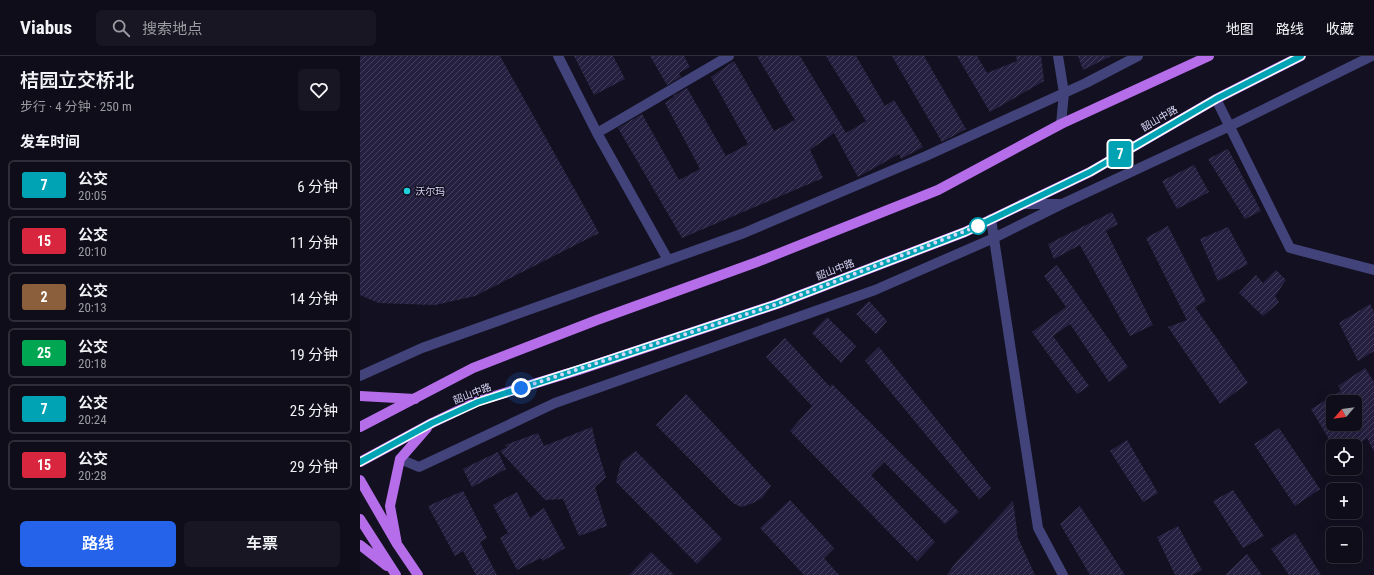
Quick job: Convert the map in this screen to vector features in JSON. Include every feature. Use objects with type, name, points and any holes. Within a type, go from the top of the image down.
[{"type":"main road","name":"韶山中路","points":[[360,427],[472,368],[597,320],[757,262],[938,190],[1061,124],[1208,56]]},
{"type":"main road","name":"韶山中路","points":[[360,462],[432,423],[478,402],[586,368],[777,304],[965,232],[1090,172],[1216,99],[1301,56]]},
{"type":"main road","points":[[360,396],[415,398]]},
{"type":"main road","points":[[397,544],[390,506],[400,459],[432,423]]},
{"type":"main road","points":[[360,480],[397,544],[418,575]]},
{"type":"main road","points":[[360,519],[395,573]]},
{"type":"main road","points":[[360,545],[395,573]]},
{"type":"street","points":[[558,56],[597,133],[668,260]]},
{"type":"street","points":[[597,133],[729,56]]},
{"type":"street","points":[[1058,56],[1064,93],[1061,124]]},
{"type":"street","points":[[360,376],[422,348],[744,233],[919,160],[1064,93],[1138,56]]},
{"type":"street","points":[[400,459],[419,467],[555,403],[875,290],[994,238],[1062,204],[1230,126],[1372,56]]},
{"type":"street","points":[[1216,99],[1290,248],[1374,270]]},
{"type":"street","points":[[1022,204],[1062,204]]},
{"type":"street","points":[[991,219],[1038,528],[1063,575]]},
{"type":"building","points":[[360,56],[500,56],[599,233],[475,296],[435,305],[379,303],[360,295]]},
{"type":"building","points":[[574,56],[613,56],[625,79],[594,95]]},
{"type":"building","points":[[650,56],[684,56],[690,67],[679,73],[681,77],[667,85]]},
{"type":"building","points":[[757,56],[800,56],[846,133],[866,121],[826,56],[856,56],[885,106],[894,100],[923,147],[901,159],[899,154],[858,177],[834,133],[810,150],[823,178],[682,238],[618,128],[642,114],[679,180],[700,169],[665,103],[674,97],[673,96],[687,88],[726,156],[748,144],[711,77],[734,61],[774,131],[795,120]]},
{"type":"building","points":[[892,56],[924,56],[966,129],[942,142]]},
{"type":"building","points":[[957,56],[977,56],[987,73],[1017,61],[1016,56],[1041,56],[1044,81],[990,112]]},
{"type":"building","points":[[1078,56],[1111,56],[1083,70]]},
{"type":"building","points":[[1228,149],[1261,211],[1245,219],[1208,159]]},
{"type":"building","points":[[1194,165],[1209,192],[1177,209],[1162,181]]},
{"type":"building","points":[[1112,212],[1118,224],[1106,231],[1153,325],[1130,336],[1080,245],[1054,259],[1048,244]]},
{"type":"building","points":[[1168,226],[1206,301],[1195,307],[1248,383],[1220,404],[1168,327],[1187,320],[1146,238]]},
{"type":"building","points":[[1228,227],[1248,264],[1218,281],[1200,239]]},
{"type":"building","points":[[1057,265],[1128,367],[1109,382],[1070,324],[1053,336],[1089,386],[1077,394],[1032,332],[1066,307],[1044,276]]},
{"type":"building","points":[[1276,270],[1286,280],[1275,296],[1279,302],[1263,316],[1239,293],[1256,275],[1263,283]]},
{"type":"building","points":[[869,301],[887,321],[876,334],[856,314]]},
{"type":"building","points":[[1370,304],[1374,312],[1374,351],[1358,361],[1339,323]]},
{"type":"building","points":[[827,317],[856,346],[841,363],[812,333]]},
{"type":"building","points":[[785,338],[830,387],[832,384],[959,512],[945,524],[884,462],[871,475],[935,542],[917,561],[790,431],[812,406],[766,357]]},
{"type":"building","points":[[879,347],[991,488],[979,499],[865,361]]},
{"type":"building","points":[[1365,368],[1374,382],[1374,452],[1367,438],[1362,442],[1362,439],[1329,439],[1311,409],[1326,400],[1326,431],[1362,431],[1362,395],[1334,395],[1341,391],[1338,386]]},
{"type":"building","points":[[686,394],[771,486],[762,498],[741,507],[733,503],[656,425]]},
{"type":"building","points":[[592,427],[606,477],[595,487],[607,526],[579,536],[563,499],[545,500],[500,451],[507,447],[505,445],[538,433],[544,446]]},
{"type":"building","points":[[1279,428],[1320,489],[1295,506],[1254,444]]},
{"type":"building","points":[[1127,440],[1158,493],[1143,502],[1110,451]]},
{"type":"building","points":[[636,451],[722,539],[697,564],[616,482],[621,462]]},
{"type":"building","points":[[498,452],[506,469],[472,487],[463,469]]},
{"type":"building","points":[[1233,490],[1264,536],[1243,548],[1213,501]]},
{"type":"building","points":[[463,491],[487,538],[480,542],[497,575],[476,575],[463,551],[455,556],[428,506]]},
{"type":"building","points":[[517,492],[530,518],[544,508],[565,548],[543,561],[541,558],[517,570],[500,538],[508,533],[493,505]]},
{"type":"building","points":[[790,500],[834,548],[824,558],[839,575],[804,575],[760,528]]},
{"type":"building","points":[[1013,501],[1018,538],[1035,575],[947,575],[956,562]]},
{"type":"building","points":[[1080,506],[1125,575],[1090,575],[1060,524]]},
{"type":"building","points":[[1178,526],[1202,570],[1192,575],[1175,575],[1157,537]]},
{"type":"building","points":[[1295,533],[1321,575],[1289,575],[1271,549]]},
{"type":"building","points":[[651,552],[674,575],[629,575]]},
{"type":"building","points":[[1247,554],[1262,575],[1225,575]]},
{"type":"bus line","name":"7","points":[[360,462],[432,423],[478,402],[777,304],[965,232],[1090,172],[1216,99],[1301,56]]},
{"type":"place","name":"沃尔玛","points":[[407,191]]},
{"type":"route","points":[[521,388],[777,304],[978,226]]}]
